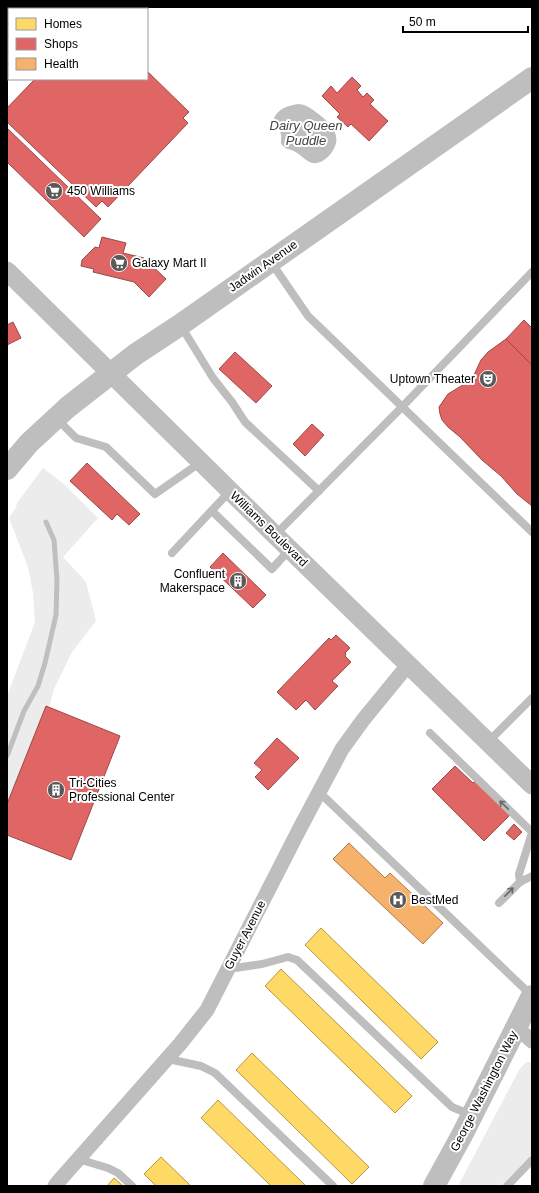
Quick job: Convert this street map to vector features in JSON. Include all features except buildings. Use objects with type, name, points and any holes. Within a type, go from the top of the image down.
[{"type":"main road","name":"Jadwin Avenue","points":[[7,469],[29,443],[56,418],[136,354],[180,325],[532,78]]},
{"type":"main road","name":"George Washington Way","points":[[434,1186],[472,1116],[524,1034],[532,996]]},
{"type":"street","name":"Williams Boulevard","points":[[7,271],[532,785]]},
{"type":"street","name":"Guyer Avenue","points":[[55,1186],[168,1058],[207,1010],[342,749],[363,720],[408,665]]},
{"type":"lane","points":[[271,261],[308,316],[532,532]]},
{"type":"lane","points":[[275,535],[402,407],[532,272]]},
{"type":"lane","points":[[180,325],[213,378],[232,402],[245,422],[319,491]]},
{"type":"lane","points":[[56,418],[76,438],[106,447],[155,494],[201,462]]},
{"type":"lane","points":[[172,553],[230,491]]},
{"type":"lane","points":[[212,511],[272,569],[290,549]]},
{"type":"lane","points":[[488,743],[532,698]]},
{"type":"lane","points":[[430,733],[532,832],[519,874],[520,882]]},
{"type":"lane","points":[[319,792],[532,996]]},
{"type":"lane","points":[[499,903],[520,882],[532,876]]},
{"type":"lane","points":[[228,969],[262,964],[288,957],[297,960],[452,1107],[472,1116]]},
{"type":"lane","points":[[168,1058],[202,1066],[215,1073],[333,1186]]},
{"type":"lane","points":[[78,1159],[108,1168],[118,1173],[132,1186]]},
{"type":"lane","points":[[507,1186],[532,1160]]},
{"type":"shaded area","points":[[43,468],[64,484],[98,518],[63,557],[86,582],[96,621],[72,652],[54,689],[50,704],[7,809],[7,696],[35,622],[33,593],[28,567],[9,518],[17,503]]},
{"type":"shaded area","points":[[532,1062],[532,1154],[501,1186],[458,1186],[519,1070],[525,1063]]},
{"type":"water","name":"Dairy Queen Puddle","points":[[298,104],[315,111],[329,123],[335,132],[336,141],[333,150],[330,155],[317,163],[312,163],[306,160],[281,144],[281,136],[274,118],[278,112],[284,108]]},
{"type":"waterway","points":[[7,756],[24,711],[38,686],[56,615],[57,580],[54,540],[46,522]]},
{"type":"place","name":"450 Williams","points":[[54,191]]},
{"type":"place","name":"Galaxy Mart II","points":[[119,263]]},
{"type":"place","name":"Uptown Theater","points":[[488,379]]},
{"type":"place","name":"Confluent Makerspace","points":[[238,581]]},
{"type":"place","name":"Tri-Cities Professional Center","points":[[56,790]]},
{"type":"place","name":"BestMed","points":[[398,900]]}]
